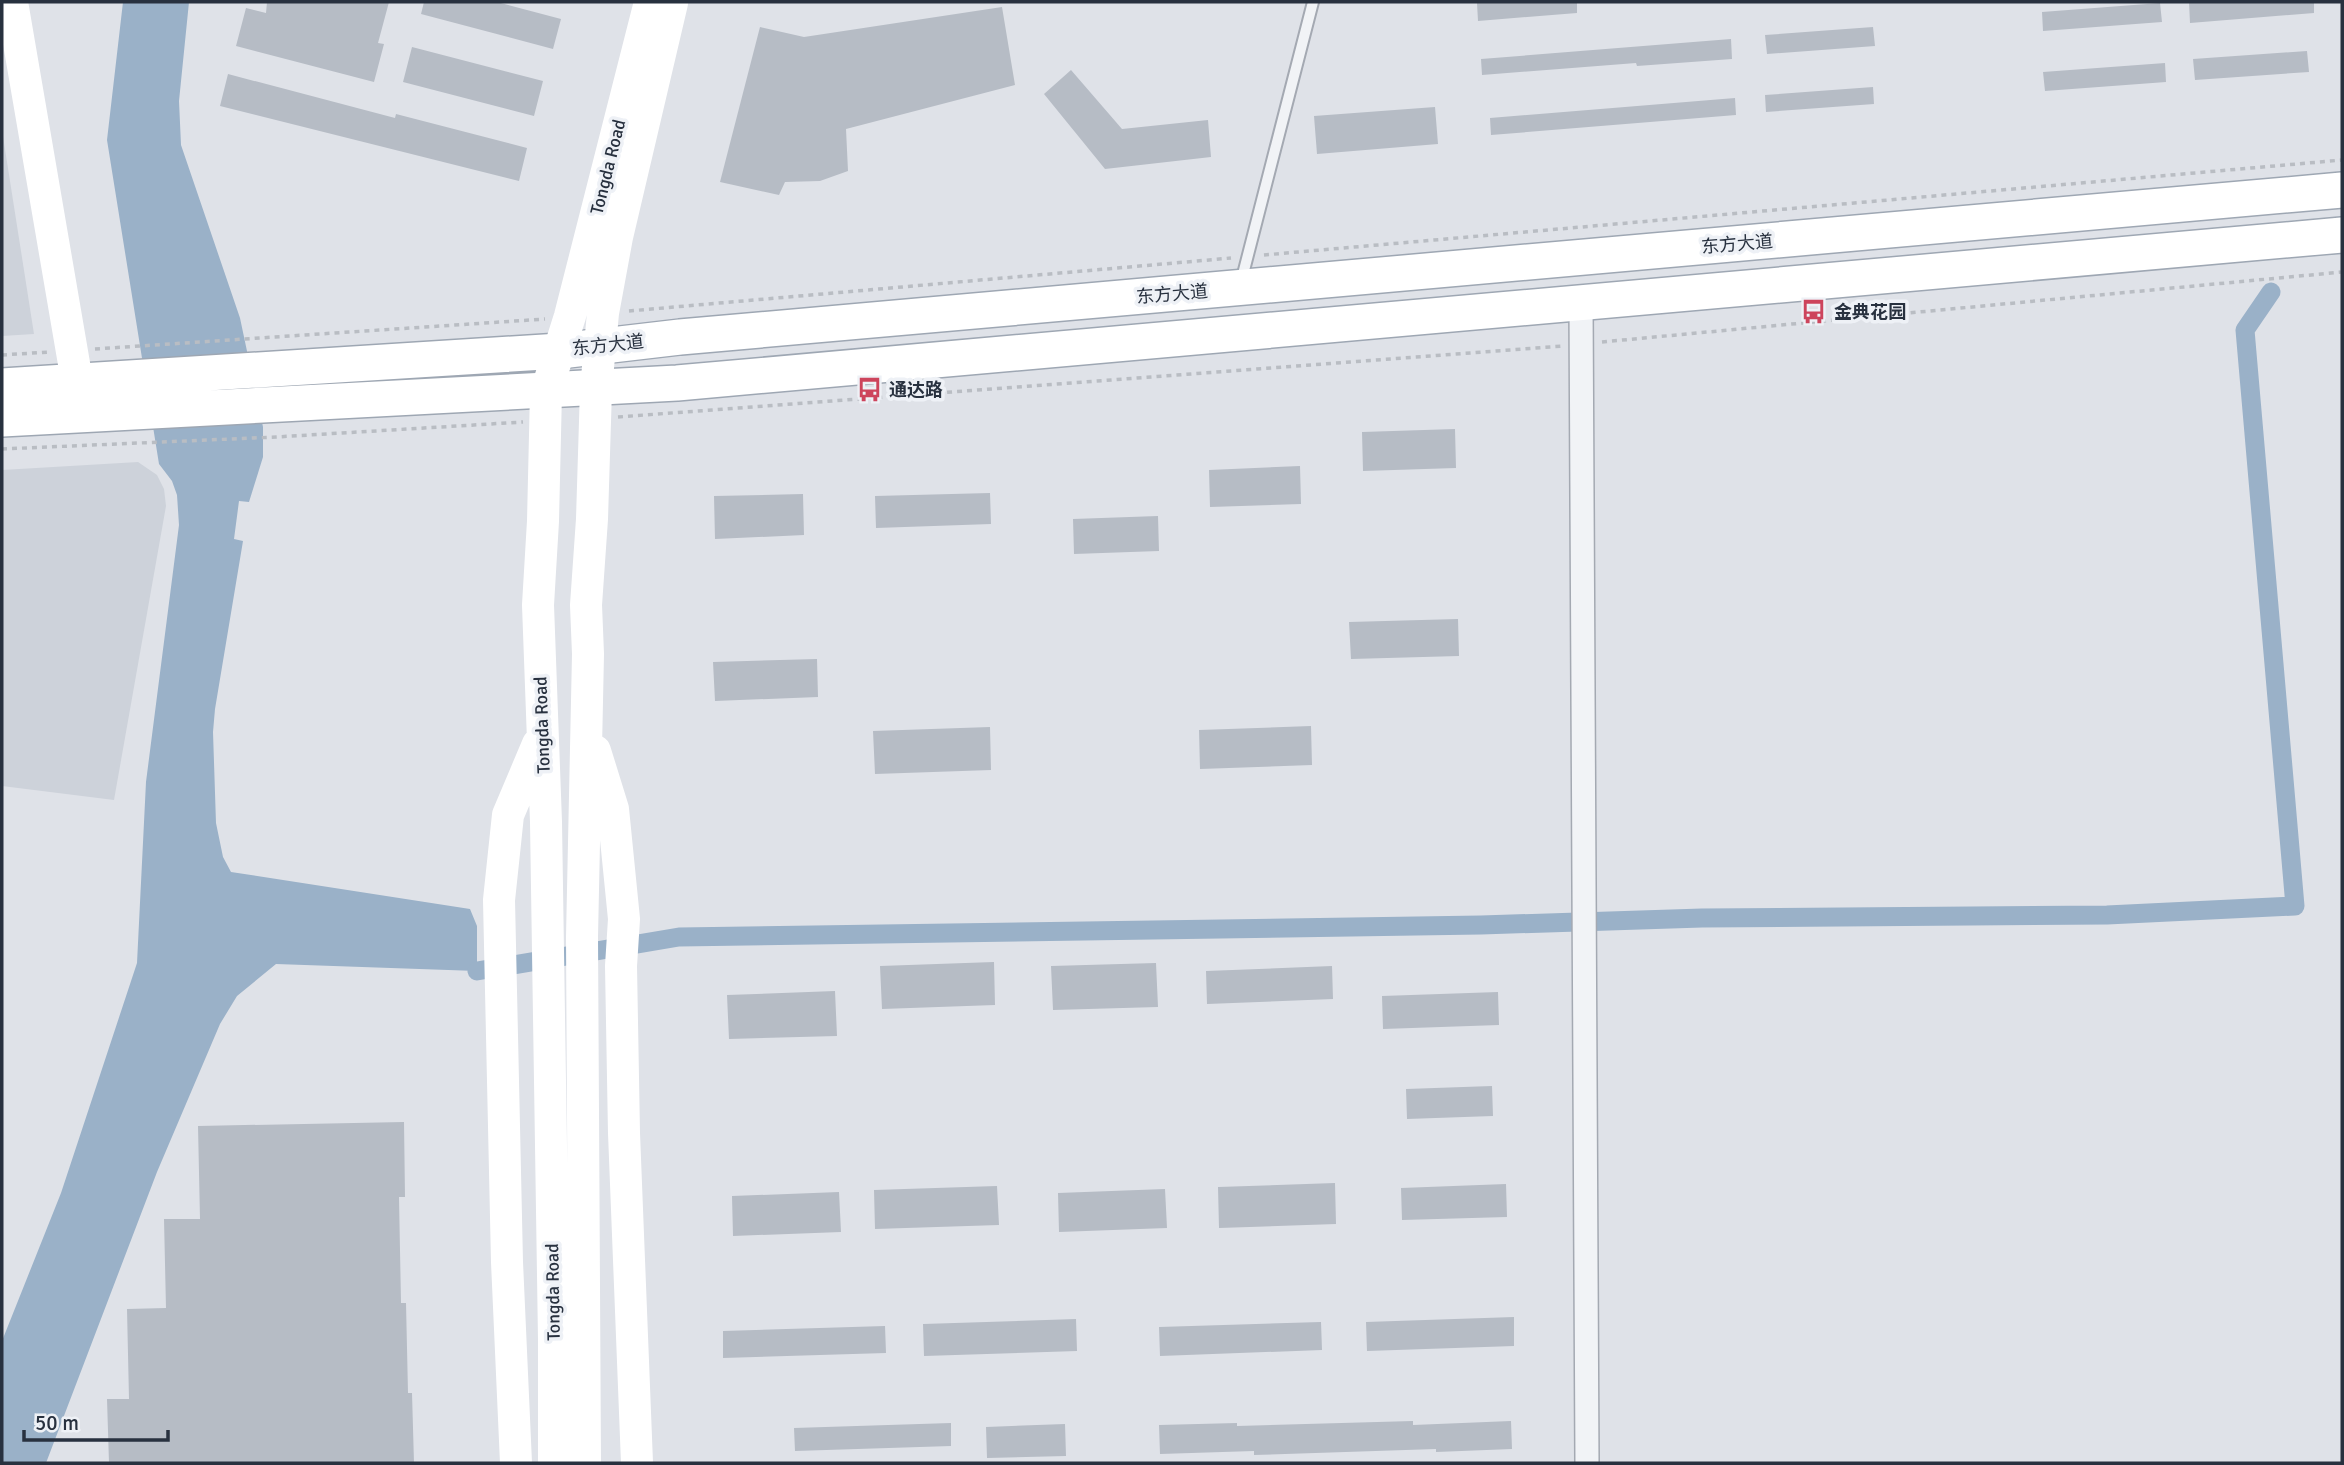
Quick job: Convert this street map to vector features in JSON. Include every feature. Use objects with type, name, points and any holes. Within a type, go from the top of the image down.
[{"type":"main road","points":[[12,2],[77,381]]},
{"type":"main road","name":"Tongda Road","points":[[554,1463],[546,822],[538,605],[546,391],[570,316],[650,2]]},
{"type":"main road","name":"Tongda Road","points":[[585,1463],[582,937],[587,726],[586,605],[603,403],[602,330],[617,237],[672,2]]},
{"type":"main road","name":"东方大道","points":[[2,386],[77,381],[127,362],[268,353],[560,351],[602,330],[1244,272],[2342,190]]},
{"type":"main road","points":[[2,419],[546,391],[603,403],[1581,303],[2342,235]]},
{"type":"main road","points":[[587,726],[613,809],[625,919],[621,966],[624,1119],[637,1463]]},
{"type":"main road","points":[[516,1463],[506,1235],[499,900],[508,816],[542,733]]},
{"type":"street","points":[[1581,303],[1587,1463]]},
{"type":"lane","points":[[1244,272],[1313,2]]},
{"type":"path","points":[[602,330],[1244,272],[2342,160]]},
{"type":"path","points":[[1595,343],[2342,272]]},
{"type":"path","points":[[127,362],[268,353],[570,316]]},
{"type":"path","points":[[603,403],[1567,345]]},
{"type":"path","points":[[2,449],[527,422]]},
{"type":"shaded area","points":[[2,130],[34,334],[2,336]]},
{"type":"shaded area","points":[[138,462],[157,475],[164,489],[166,506],[114,800],[2,786],[2,470]]},
{"type":"water","points":[[123,2],[189,2],[179,101],[181,145],[240,318],[263,427],[263,457],[249,502],[239,501],[234,539],[243,541],[215,709],[213,732],[216,823],[223,857],[231,872],[470,909],[477,926],[477,971],[276,964],[237,996],[220,1024],[157,1172],[46,1463],[2,1463],[2,1341],[61,1193],[137,963],[146,782],[179,525],[177,495],[172,481],[159,464],[107,140]]},
{"type":"building","points":[[267,2],[389,2],[378,43],[384,44],[374,82],[236,46],[246,8],[266,13]]},
{"type":"building","points":[[424,2],[497,2],[561,19],[553,49],[421,14]]},
{"type":"building","points":[[1577,2],[1577,13],[1478,21],[1477,3]]},
{"type":"building","points":[[2189,2],[2314,2],[2314,13],[2190,23]]},
{"type":"building","points":[[2160,3],[2162,22],[2043,31],[2042,12]]},
{"type":"building","points":[[1002,7],[1015,85],[846,129],[848,171],[820,181],[785,182],[779,195],[720,182],[760,27],[804,37]]},
{"type":"building","points":[[1873,27],[1875,46],[1767,54],[1765,35]]},
{"type":"building","points":[[1731,39],[1732,59],[1637,66],[1636,63],[1482,75],[1481,59]]},
{"type":"building","points":[[412,47],[543,81],[534,116],[403,82]]},
{"type":"building","points":[[2307,51],[2309,72],[2195,80],[2193,59]]},
{"type":"building","points":[[2165,63],[2166,82],[2045,91],[2043,72]]},
{"type":"building","points":[[1071,70],[1122,129],[1208,120],[1211,157],[1105,169],[1044,94]]},
{"type":"building","points":[[228,74],[395,118],[396,114],[527,148],[519,181],[220,106]]},
{"type":"building","points":[[1873,87],[1874,104],[1766,112],[1765,95]]},
{"type":"building","points":[[1735,98],[1736,115],[1491,135],[1490,118]]},
{"type":"building","points":[[1435,107],[1438,144],[1317,154],[1314,116]]},
{"type":"building","points":[[1455,429],[1456,468],[1363,471],[1362,432]]},
{"type":"building","points":[[1300,466],[1301,504],[1210,507],[1209,470]]},
{"type":"building","points":[[990,493],[991,524],[876,528],[875,496]]},
{"type":"building","points":[[803,494],[804,535],[715,539],[714,496]]},
{"type":"building","points":[[1158,516],[1159,551],[1074,554],[1073,519]]},
{"type":"building","points":[[1458,619],[1459,656],[1351,659],[1349,622]]},
{"type":"building","points":[[817,659],[818,697],[715,701],[713,662]]},
{"type":"building","points":[[1311,726],[1312,765],[1200,769],[1199,730]]},
{"type":"building","points":[[990,727],[991,770],[875,774],[873,731]]},
{"type":"building","points":[[994,962],[995,1005],[882,1009],[880,966]]},
{"type":"building","points":[[1156,963],[1158,1007],[1053,1010],[1051,966]]},
{"type":"building","points":[[1332,966],[1333,999],[1207,1004],[1206,971]]},
{"type":"building","points":[[835,991],[837,1036],[729,1039],[727,995]]},
{"type":"building","points":[[1498,992],[1499,1025],[1383,1029],[1382,996]]},
{"type":"building","points":[[1492,1086],[1493,1116],[1407,1119],[1406,1089]]},
{"type":"building","points":[[404,1122],[405,1197],[399,1197],[401,1303],[406,1303],[408,1393],[412,1393],[414,1463],[109,1463],[107,1399],[129,1399],[127,1309],[166,1308],[164,1219],[200,1219],[198,1126]]},
{"type":"building","points":[[1335,1183],[1336,1224],[1219,1228],[1218,1187]]},
{"type":"building","points":[[1506,1184],[1507,1217],[1402,1220],[1401,1188]]},
{"type":"building","points":[[997,1186],[999,1225],[875,1229],[874,1190]]},
{"type":"building","points":[[1165,1189],[1167,1228],[1059,1232],[1058,1193]]},
{"type":"building","points":[[839,1192],[841,1232],[733,1236],[732,1196]]},
{"type":"building","points":[[1514,1317],[1514,1346],[1367,1351],[1366,1322]]},
{"type":"building","points":[[1076,1319],[1077,1351],[924,1356],[923,1324]]},
{"type":"building","points":[[1321,1322],[1322,1350],[1160,1356],[1159,1327]]},
{"type":"building","points":[[885,1326],[886,1353],[723,1358],[723,1331]]},
{"type":"building","points":[[1413,1421],[1413,1425],[1511,1421],[1512,1449],[1254,1455],[1254,1451],[1160,1454],[1159,1425],[1237,1423],[1237,1426]]},
{"type":"building","points":[[951,1423],[951,1446],[795,1451],[794,1428]]},
{"type":"building","points":[[1065,1424],[1066,1456],[987,1458],[986,1427]]},
{"type":"waterway","points":[[477,971],[679,937],[1481,925],[1702,918],[2107,915],[2295,906],[2245,330],[2271,292]]},
{"type":"place","name":"金典花园","points":[[1814,312]]},
{"type":"place","name":"通达路","points":[[869,390]]}]
